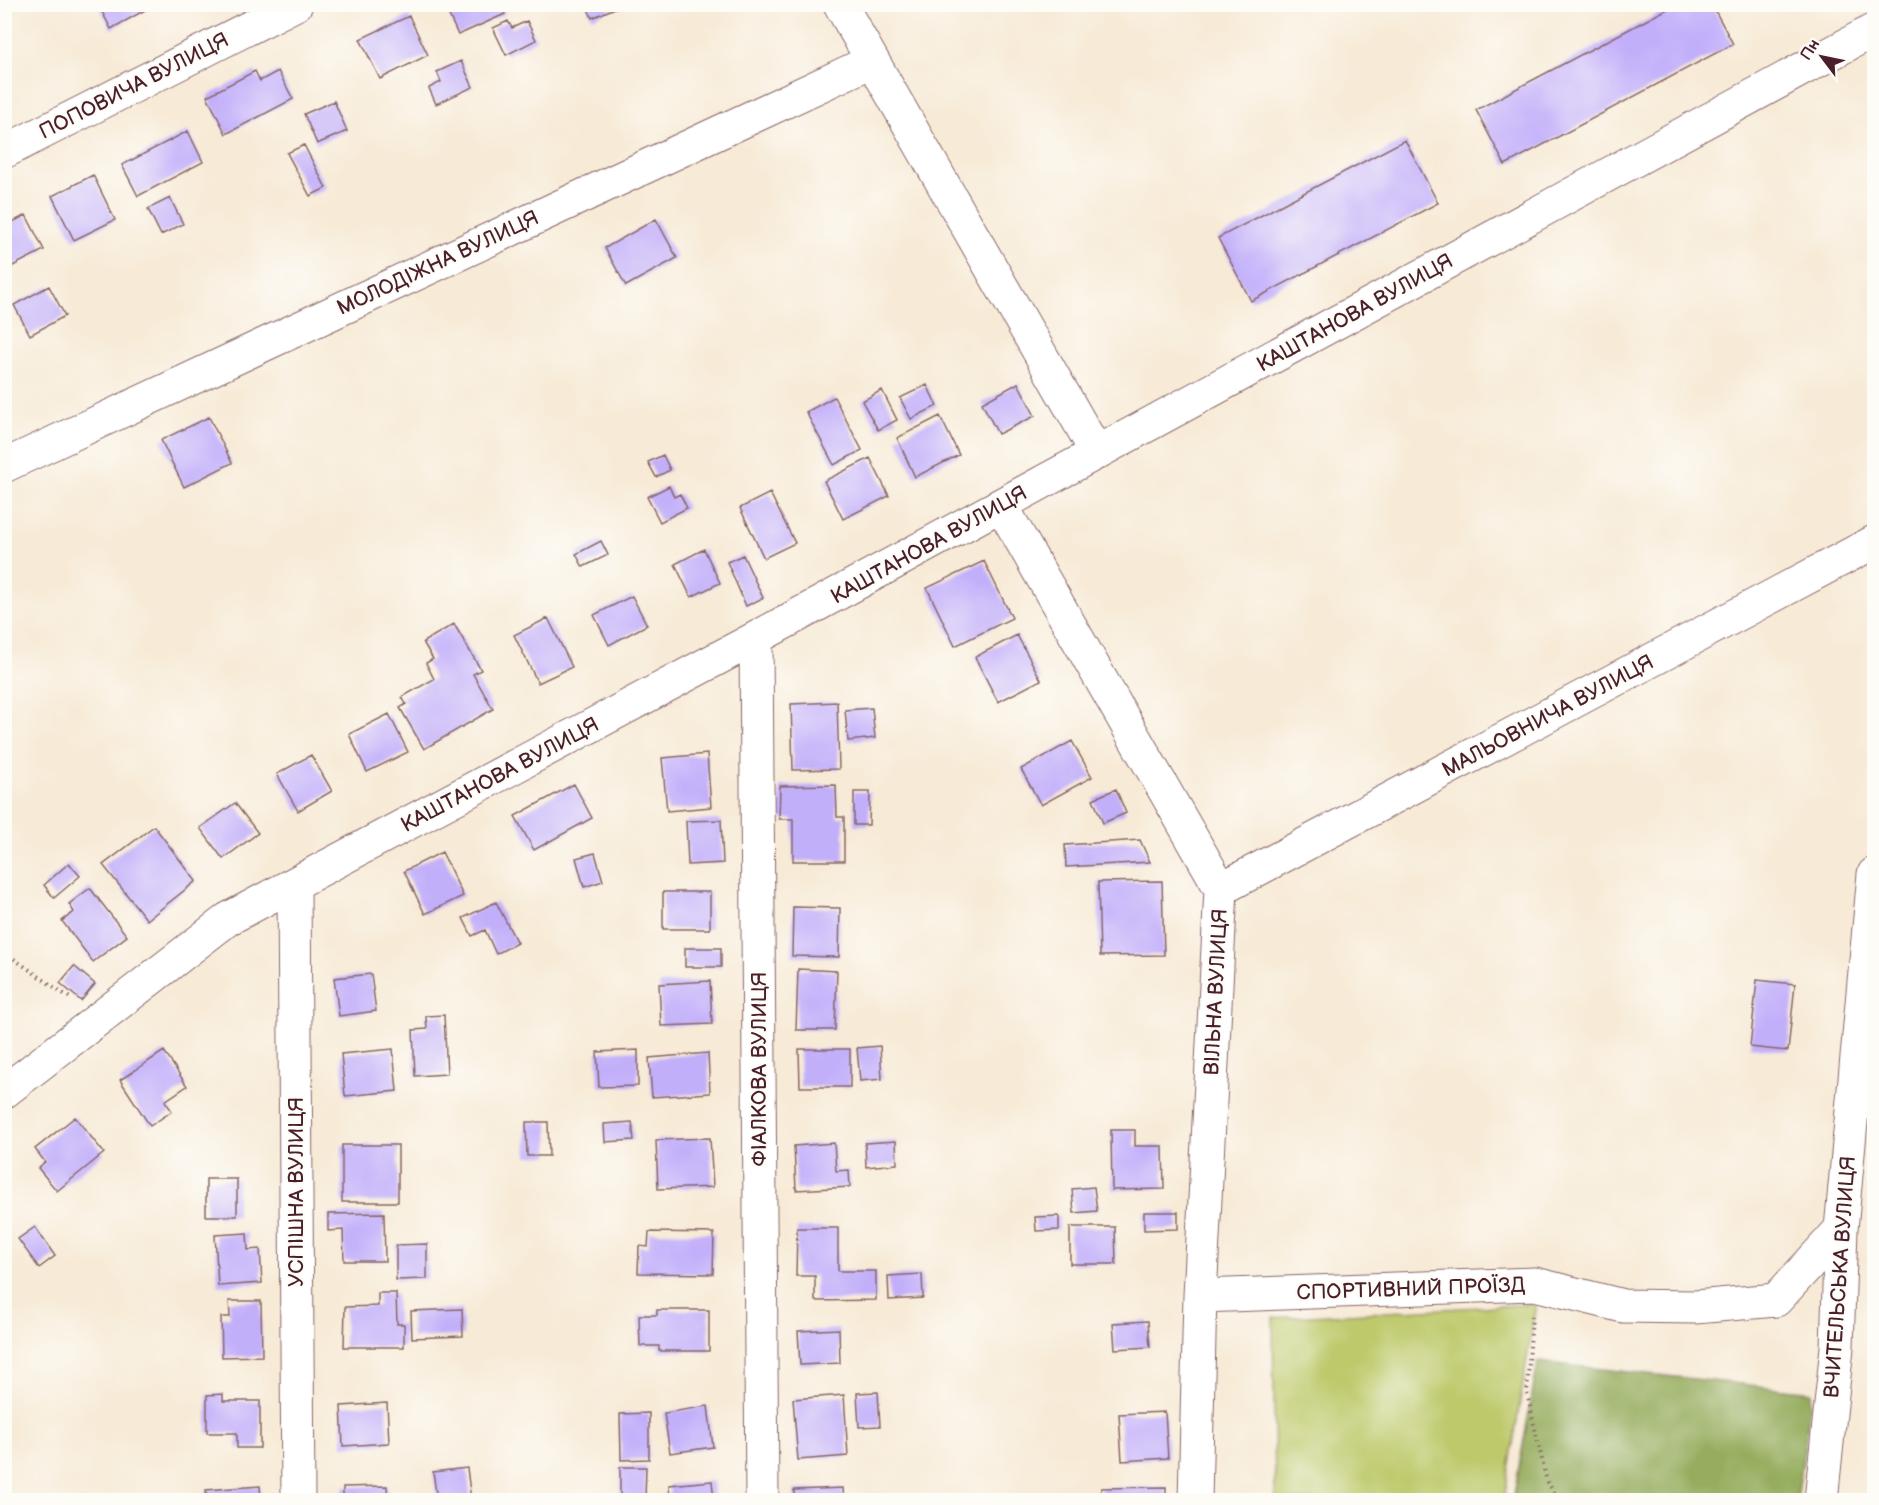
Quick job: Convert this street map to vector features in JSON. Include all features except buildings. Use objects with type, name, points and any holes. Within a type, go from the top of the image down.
[{"type":"street","name":"ПОПОВИЧА ВУЛИЦЯ","points":[[4,152],[296,4]]},
{"type":"street","points":[[840,4],[1097,453]]},
{"type":"street","name":"КАШТАНОВА ВУЛИЦЯ","points":[[4,1092],[228,920],[1001,506],[1875,30]]},
{"type":"street","name":"МОЛОДІЖНА ВУЛИЦЯ","points":[[4,466],[872,61]]},
{"type":"street","name":"ВІЛЬНА ВУЛИЦЯ","points":[[1001,506],[1221,890],[1200,1296],[1195,1500]]},
{"type":"street","name":"МАЛЬОВНИЧА ВУЛИЦЯ","points":[[1221,890],[1875,542]]},
{"type":"street","name":"ФІАЛКОВА ВУЛИЦЯ","points":[[756,638],[762,1500]]},
{"type":"street","name":"ВЧИТЕЛЬСЬКА ВУЛИЦЯ","points":[[1821,1500],[1837,1347],[1841,1229],[1875,874]]},
{"type":"street","name":"УСПІШНА ВУЛИЦЯ","points":[[294,884],[298,1500]]},
{"type":"street","name":"СПОРТИВНИЙ ПРОЇЗД","points":[[1200,1296],[1534,1284],[1623,1306],[1695,1307],[1776,1300],[1841,1229]]},
{"type":"path","points":[[4,952],[100,1019]]},
{"type":"path","points":[[1534,1284],[1527,1393],[1546,1482],[1560,1500]]},
{"type":"green space","points":[[1536,1304],[1504,1500],[1275,1500],[1273,1318]]},
{"type":"green space","points":[[1538,1362],[1812,1392],[1797,1500],[1513,1500]]}]
